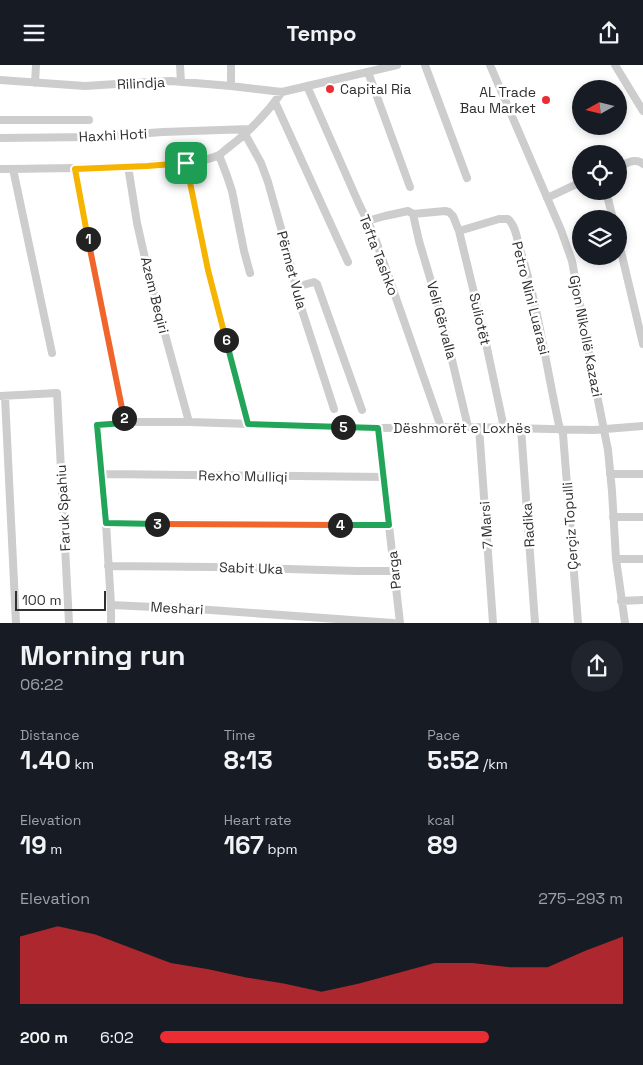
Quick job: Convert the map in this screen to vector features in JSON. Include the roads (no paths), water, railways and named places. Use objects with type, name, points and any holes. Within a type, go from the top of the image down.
[{"type":"street","points":[[35,83],[36,65]]},
{"type":"street","points":[[180,65],[181,82]]},
{"type":"street","points":[[231,65],[231,86]]},
{"type":"street","points":[[0,169],[75,169],[186,163],[218,155],[248,131],[282,92],[397,65]]},
{"type":"street","points":[[424,65],[467,178]]},
{"type":"street","name":"Gjon Nikollë Kazazi","points":[[490,65],[568,246],[572,261],[604,430],[610,475],[616,559],[625,623]]},
{"type":"street","points":[[616,65],[643,111]]},
{"type":"street","points":[[368,72],[410,187]]},
{"type":"street","name":"Rilindja","points":[[0,80],[84,86],[148,81],[181,82],[282,92]]},
{"type":"street","name":"Tefta Tashko","points":[[307,86],[379,249],[441,427]]},
{"type":"street","points":[[275,102],[348,262]]},
{"type":"street","name":"Haxhi Hoti","points":[[0,119],[89,120]]},
{"type":"street","points":[[36,120],[36,137]]},
{"type":"street","name":"Haxhi Hoti","points":[[0,138],[94,137],[163,132],[248,131]]},
{"type":"street","name":"Përmet Vula","points":[[248,131],[268,182],[296,287],[334,409]]},
{"type":"street","points":[[218,155],[232,191],[250,273]]},
{"type":"street","points":[[627,163],[637,160],[643,164]]},
{"type":"street","points":[[186,163],[208,270],[248,424]]},
{"type":"street","name":"Azem Beqiri","points":[[128,166],[149,276],[189,422]]},
{"type":"street","points":[[13,169],[52,353]]},
{"type":"street","points":[[75,169],[124,423]]},
{"type":"street","points":[[547,198],[572,186]]},
{"type":"street","points":[[367,221],[408,211],[413,214]]},
{"type":"street","name":"Suliotët","points":[[413,214],[435,211],[449,212],[453,216],[459,231],[484,334],[504,428]]},
{"type":"street","name":"Veli Gërvalla","points":[[413,214],[419,241],[433,283],[468,427]]},
{"type":"street","name":"Petro Nini Luarasi","points":[[459,231],[503,218],[511,221],[528,277],[561,429]]},
{"type":"street","points":[[624,265],[643,344]]},
{"type":"street","points":[[296,287],[312,282],[317,284],[362,410]]},
{"type":"street","name":"Faruk Spahiu","points":[[2,397],[57,393],[70,623]]},
{"type":"street","points":[[2,397],[16,623]]},
{"type":"street","name":"Dëshmorët e Loxhës","points":[[111,623],[106,523],[97,425],[189,422],[378,428],[479,427],[604,430],[643,426]]},
{"type":"street","name":"7 Marsi","points":[[479,427],[493,623]]},
{"type":"street","name":"Parga","points":[[378,428],[400,623]]},
{"type":"street","name":"Radika","points":[[521,428],[535,623]]},
{"type":"street","name":"Çerçiz Topulli","points":[[561,429],[564,436],[578,623]]},
{"type":"street","name":"Rexho Mulliqi","points":[[102,474],[384,477]]},
{"type":"street","points":[[610,475],[643,474]]},
{"type":"street","points":[[613,517],[643,517]]},
{"type":"street","points":[[106,523],[389,525]]},
{"type":"street","points":[[616,559],[643,559]]},
{"type":"street","name":"Sabit Uka","points":[[108,566],[205,566],[394,571]]},
{"type":"street","points":[[621,601],[643,600]]},
{"type":"street","name":"Meshari","points":[[111,605],[285,619],[393,623]]},
{"type":"place","name":"Capital Ria","points":[[330,89]]},
{"type":"place","name":"AL Trade Bau Market","points":[[546,100]]}]
